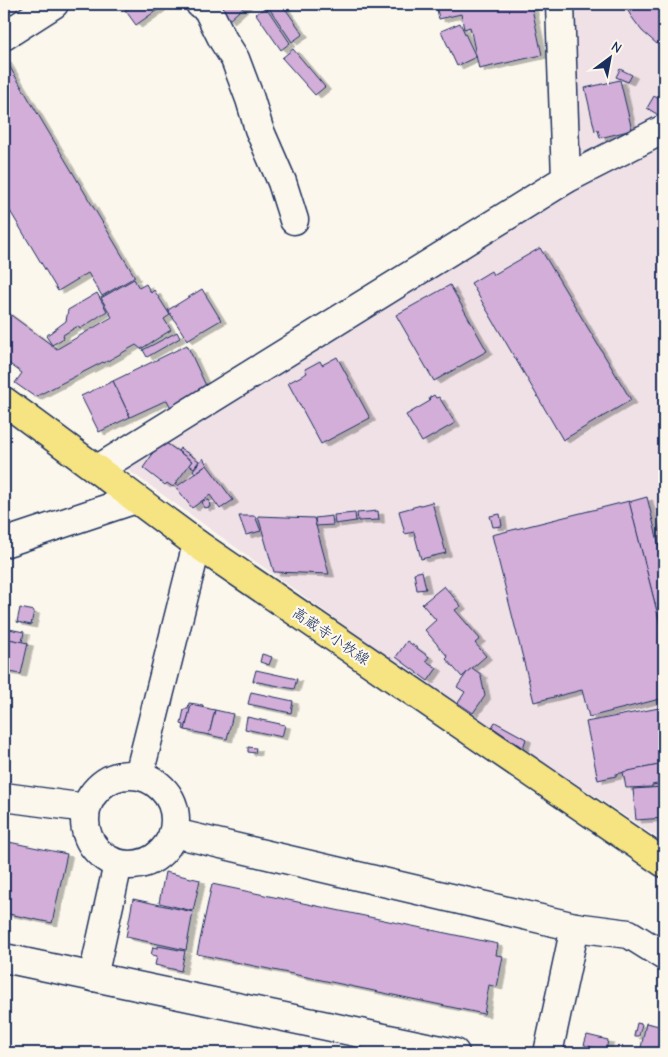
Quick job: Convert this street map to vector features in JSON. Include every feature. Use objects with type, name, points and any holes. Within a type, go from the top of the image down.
[{"type":"main road","name":"高蔵寺小牧線","points":[[4,401],[197,544],[664,863]]},
{"type":"street","points":[[4,36],[54,4]]},
{"type":"street","points":[[200,4],[206,6],[235,59],[259,129],[282,182],[294,220]]},
{"type":"street","points":[[560,4],[566,179]]},
{"type":"street","points":[[98,470],[566,179],[658,132]]},
{"type":"street","points":[[4,543],[136,499]]},
{"type":"street","points":[[139,775],[197,544]]},
{"type":"street","points":[[122,774],[139,775],[157,782],[170,796],[176,814],[174,832],[166,848],[152,860],[136,865],[118,864],[102,856],[91,842],[85,826],[86,808],[93,793],[105,781],[122,774]]},
{"type":"street","points":[[4,797],[86,808]]},
{"type":"street","points":[[174,832],[575,927],[629,934],[664,956]]},
{"type":"street","points":[[93,977],[118,864]]},
{"type":"street","points":[[548,1053],[575,927]]},
{"type":"street","points":[[4,958],[455,1053]]},
{"type":"shaded area","points":[[569,4],[664,4],[664,842],[412,674],[127,469],[141,460],[138,454],[575,186]]},
{"type":"building","points":[[134,4],[157,4],[160,8],[136,25],[125,10]]},
{"type":"building","points":[[218,4],[247,4],[229,20],[216,6]]},
{"type":"building","points":[[282,4],[303,34],[292,42],[267,5]]},
{"type":"building","points":[[436,4],[531,4],[542,55],[479,69],[470,27],[464,29],[461,14],[439,19]]},
{"type":"building","points":[[624,4],[664,4],[664,47],[657,44],[642,31]]},
{"type":"building","points":[[266,7],[290,43],[281,50],[256,14]]},
{"type":"building","points":[[460,23],[476,57],[457,66],[441,31]]},
{"type":"building","points":[[293,49],[325,87],[315,95],[282,58]]},
{"type":"building","points":[[5,59],[135,277],[102,296],[88,273],[58,291],[4,201]]},
{"type":"building","points":[[620,69],[632,75],[628,82],[616,77]]},
{"type":"building","points":[[620,80],[632,130],[600,138],[598,130],[595,131],[585,88]]},
{"type":"building","points":[[654,96],[664,102],[664,108],[660,116],[647,108]]},
{"type":"building","points":[[540,248],[631,400],[563,440],[471,283],[491,271],[493,275]]},
{"type":"building","points":[[134,279],[139,288],[146,284],[151,293],[154,290],[170,315],[164,319],[171,330],[141,349],[136,345],[35,397],[15,383],[22,373],[4,360],[4,310],[57,349],[112,317],[101,298]]},
{"type":"building","points":[[450,285],[487,351],[434,381],[396,315]]},
{"type":"building","points":[[202,289],[221,320],[187,340],[168,310]]},
{"type":"building","points":[[97,293],[107,311],[80,329],[78,326],[63,335],[64,338],[52,345],[46,336],[66,321],[68,310]]},
{"type":"building","points":[[177,332],[180,338],[147,357],[143,350]]},
{"type":"building","points":[[187,345],[208,390],[171,408],[167,400],[130,417],[113,381]]},
{"type":"building","points":[[337,357],[370,418],[321,444],[288,383],[307,373],[305,369],[320,361],[322,365]]},
{"type":"building","points":[[113,381],[130,417],[99,432],[81,396]]},
{"type":"building","points":[[434,395],[436,398],[439,397],[455,423],[422,442],[406,415],[430,401],[429,398]]},
{"type":"building","points":[[163,441],[192,461],[173,487],[167,483],[165,485],[143,468]]},
{"type":"building","points":[[180,448],[199,461],[194,468],[189,465],[192,461],[178,451]]},
{"type":"building","points":[[203,458],[207,465],[195,473],[193,470]]},
{"type":"building","points":[[207,465],[233,500],[220,509],[210,495],[192,508],[176,487]]},
{"type":"building","points":[[647,497],[664,566],[664,639],[629,502]]},
{"type":"building","points":[[209,500],[210,507],[204,508],[202,501]]},
{"type":"building","points":[[629,501],[664,639],[664,698],[589,717],[582,690],[534,702],[492,535]]},
{"type":"building","points":[[432,502],[446,553],[421,559],[414,532],[405,534],[399,511]]},
{"type":"building","points":[[378,511],[379,520],[358,521],[357,513]]},
{"type":"building","points":[[355,513],[356,521],[335,524],[334,515]]},
{"type":"building","points":[[500,514],[502,526],[493,527],[490,516]]},
{"type":"building","points":[[239,516],[255,516],[261,531],[246,535]]},
{"type":"building","points":[[258,516],[314,518],[329,574],[274,572]]},
{"type":"building","points":[[332,516],[333,525],[316,526],[315,518]]},
{"type":"building","points":[[422,571],[426,589],[417,590],[414,573]]},
{"type":"building","points":[[444,586],[461,606],[455,610],[480,639],[475,643],[486,656],[462,677],[425,630],[436,620],[422,604]]},
{"type":"building","points":[[20,608],[34,611],[31,625],[17,622]]},
{"type":"building","points":[[9,629],[24,632],[22,642],[4,638],[4,632],[8,633]]},
{"type":"building","points":[[4,638],[28,643],[21,674],[4,671]]},
{"type":"building","points":[[407,641],[429,657],[426,661],[437,668],[428,681],[396,657]]},
{"type":"building","points":[[262,654],[272,657],[269,665],[260,662]]},
{"type":"building","points":[[472,668],[482,675],[485,696],[473,713],[458,703],[465,692],[457,687]]},
{"type":"building","points":[[256,670],[297,679],[294,689],[253,681]]},
{"type":"building","points":[[251,692],[293,701],[291,713],[248,704]]},
{"type":"building","points":[[189,703],[203,705],[202,708],[191,705],[185,730],[183,729],[184,725],[181,724],[184,709],[188,709]]},
{"type":"building","points":[[191,705],[215,710],[209,735],[185,730]]},
{"type":"building","points":[[659,708],[664,733],[664,764],[616,774],[616,776],[598,780],[586,722]]},
{"type":"building","points":[[215,710],[233,714],[227,739],[209,735]]},
{"type":"building","points":[[247,717],[285,725],[282,737],[245,729]]},
{"type":"building","points":[[495,722],[526,739],[523,748],[492,727]]},
{"type":"building","points":[[248,747],[256,748],[255,753],[248,752]]},
{"type":"building","points":[[664,764],[664,783],[652,785],[652,787],[626,788],[623,772]]},
{"type":"building","points":[[664,787],[664,818],[636,820],[633,789]]},
{"type":"building","points":[[4,841],[67,854],[52,923],[4,913]]},
{"type":"building","points":[[165,872],[200,880],[193,911],[159,903]]},
{"type":"building","points":[[212,884],[498,944],[496,955],[503,956],[497,987],[489,985],[484,1014],[197,954]]},
{"type":"building","points":[[133,899],[193,912],[186,950],[126,937]]},
{"type":"building","points":[[158,946],[185,951],[181,971],[155,965],[157,956],[151,955],[153,947],[158,948]]},
{"type":"building","points":[[637,1023],[642,1024],[639,1036],[634,1036]]},
{"type":"building","points":[[646,1023],[664,1027],[664,1053],[640,1053]]},
{"type":"building","points":[[587,1035],[608,1040],[606,1051],[584,1045]]}]
